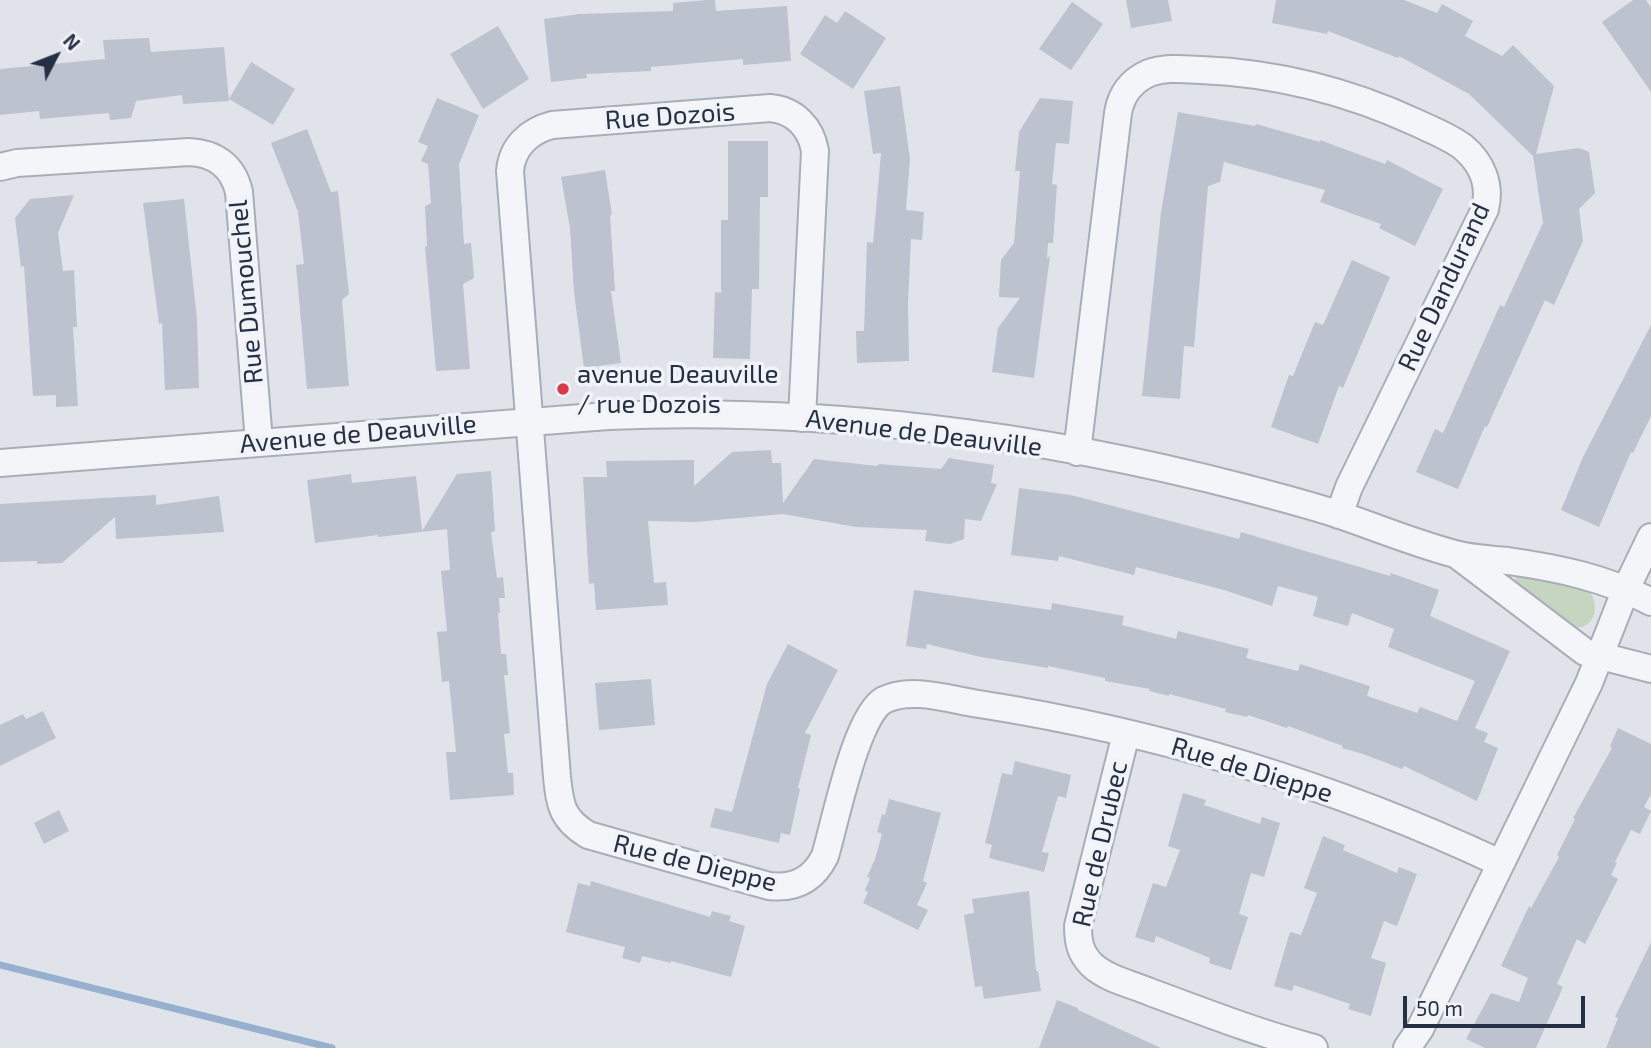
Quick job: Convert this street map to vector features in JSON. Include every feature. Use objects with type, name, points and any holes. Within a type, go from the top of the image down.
[{"type":"street","name":"Rue Dandurand","points":[[1077,452],[1118,113],[1125,92],[1140,78],[1163,69],[1234,71],[1296,81],[1391,111],[1453,141],[1473,157],[1488,187],[1485,208],[1349,487],[1339,515]]},
{"type":"street","name":"Rue Dozois","points":[[528,421],[510,171],[511,159],[516,149],[533,133],[552,125],[770,108],[780,109],[799,120],[813,139],[816,151],[802,418]]},
{"type":"street","name":"Rue Dumouchel","points":[[0,167],[17,163],[189,152],[214,157],[229,169],[237,182],[239,192],[259,442]]},
{"type":"street","name":"Avenue de Deauville","points":[[0,463],[528,421],[657,414],[802,418],[937,430],[1077,452],[1243,488],[1339,515],[1456,555],[1567,570],[1626,589],[1651,602]]},
{"type":"street","name":"Rue de Dieppe","points":[[528,421],[560,803],[570,823],[588,835],[769,886],[789,887],[816,872],[825,856],[863,725],[870,713],[884,700],[894,696],[924,695],[1026,711],[1126,734],[1281,776],[1399,818],[1500,863]]},
{"type":"street","points":[[1406,1048],[1420,1030],[1590,682],[1626,589],[1651,537]]},
{"type":"street","name":"Avenue de Deauville","points":[[1456,555],[1572,644],[1599,657],[1651,669]]},
{"type":"street","name":"Rue de Drubec","points":[[1126,734],[1078,926],[1081,951],[1093,966],[1107,975],[1176,1002],[1314,1048]]},
{"type":"green space","points":[[1518,574],[1559,580],[1589,591],[1595,604],[1592,619],[1582,627],[1574,627],[1562,621],[1517,585],[1514,581]]},
{"type":"building","points":[[715,0],[716,11],[787,6],[791,61],[743,65],[743,59],[651,67],[651,71],[586,74],[587,78],[551,82],[544,19],[579,14],[673,11],[673,3]]},
{"type":"building","points":[[1126,0],[1168,0],[1172,21],[1131,28]]},
{"type":"building","points":[[1276,0],[1404,0],[1437,13],[1442,4],[1473,21],[1465,36],[1502,56],[1513,45],[1554,86],[1536,154],[1579,148],[1589,152],[1595,193],[1579,209],[1583,241],[1554,305],[1545,300],[1458,489],[1416,472],[1435,429],[1443,433],[1500,305],[1504,307],[1543,223],[1533,156],[1469,94],[1399,56],[1398,58],[1328,31],[1327,34],[1272,23]]},
{"type":"building","points":[[1633,0],[1646,0],[1651,7],[1651,92],[1602,22]]},
{"type":"building","points":[[1072,2],[1103,24],[1071,70],[1039,49]]},
{"type":"building","points":[[845,11],[886,38],[853,89],[800,54],[825,15],[837,23]]},
{"type":"building","points":[[498,26],[529,79],[483,109],[450,54]]},
{"type":"building","points":[[149,38],[151,52],[224,47],[229,101],[183,104],[182,95],[136,101],[131,118],[110,120],[109,113],[40,119],[39,111],[0,115],[0,69],[105,59],[103,40]]},
{"type":"building","points":[[251,62],[295,89],[273,125],[229,99]]},
{"type":"building","points":[[900,86],[910,159],[906,210],[924,212],[922,240],[911,239],[909,361],[857,363],[856,331],[864,331],[867,242],[873,243],[881,153],[873,154],[864,91]]},
{"type":"building","points":[[437,98],[479,115],[459,164],[464,244],[471,243],[474,278],[463,284],[470,369],[436,371],[425,247],[425,206],[431,203],[428,164],[421,161],[428,146],[418,142]]},
{"type":"building","points":[[1040,98],[1073,101],[1069,144],[1056,143],[1052,184],[1057,185],[1053,243],[1048,243],[1047,259],[1050,256],[1034,378],[992,372],[998,328],[1020,298],[999,297],[1001,260],[1014,243],[1020,171],[1015,171],[1019,132]]},
{"type":"building","points":[[1178,112],[1255,126],[1256,124],[1320,140],[1385,164],[1387,160],[1443,189],[1415,246],[1379,228],[1381,224],[1320,202],[1325,190],[1224,162],[1220,182],[1208,186],[1194,347],[1184,346],[1180,399],[1142,396],[1161,212]]},
{"type":"building","points":[[307,129],[331,192],[338,191],[349,294],[342,300],[349,386],[307,389],[296,265],[304,264],[298,212],[271,143]]},
{"type":"building","points":[[728,141],[768,141],[768,197],[760,197],[759,289],[752,289],[750,359],[713,358],[715,292],[721,293],[721,220],[728,220]]},
{"type":"building","points":[[605,170],[612,215],[615,291],[611,291],[621,363],[584,368],[574,292],[570,228],[561,177]]},
{"type":"building","points":[[74,195],[58,233],[63,271],[74,270],[77,327],[73,327],[78,406],[56,407],[56,395],[33,396],[24,266],[21,267],[15,218],[30,199]]},
{"type":"building","points":[[184,199],[197,319],[199,388],[165,390],[162,323],[159,324],[143,203]]},
{"type":"building","points":[[1352,260],[1390,277],[1343,388],[1339,386],[1318,444],[1271,427],[1289,375],[1293,376],[1315,322],[1323,325]]},
{"type":"building","points":[[1651,325],[1651,416],[1633,453],[1631,452],[1599,527],[1561,510],[1583,457]]},
{"type":"building","points":[[771,450],[772,463],[781,463],[783,503],[814,459],[941,469],[949,458],[994,465],[991,483],[997,484],[981,521],[965,519],[964,539],[950,544],[925,541],[927,530],[856,527],[783,514],[695,522],[648,521],[654,583],[666,582],[668,605],[596,610],[594,583],[589,584],[583,477],[607,477],[606,461],[694,460],[694,486],[732,452]]},
{"type":"building","points":[[491,471],[495,531],[491,532],[497,578],[503,577],[505,598],[499,598],[498,613],[501,654],[506,654],[508,675],[504,675],[510,733],[504,734],[508,773],[513,773],[514,795],[450,800],[446,752],[456,752],[449,681],[442,682],[437,632],[447,631],[441,571],[450,570],[447,529],[315,543],[307,480],[351,474],[352,483],[416,476],[422,531],[457,474]]},
{"type":"building","points":[[1019,488],[1071,495],[1239,539],[1241,532],[1390,576],[1391,573],[1439,590],[1430,616],[1510,651],[1475,728],[1488,733],[1484,742],[1498,748],[1477,801],[1404,766],[1402,769],[1288,726],[1287,728],[1248,715],[1247,717],[1225,712],[1226,709],[1048,666],[981,657],[927,644],[926,649],[906,646],[914,590],[1051,610],[1052,603],[1124,616],[1122,625],[1176,639],[1178,631],[1249,649],[1246,658],[1298,671],[1300,664],[1370,686],[1367,696],[1417,713],[1420,707],[1457,721],[1475,681],[1388,647],[1394,629],[1352,613],[1348,626],[1313,616],[1318,597],[1278,586],[1272,606],[1224,590],[1136,567],[1134,575],[1059,556],[1058,561],[1011,555]]},
{"type":"building","points":[[156,495],[156,505],[219,496],[224,532],[116,539],[115,517],[62,563],[0,562],[0,504]]},
{"type":"building","points":[[788,644],[838,670],[805,733],[811,735],[790,835],[781,833],[779,843],[710,827],[715,808],[732,812],[767,684]]},
{"type":"building","points":[[651,679],[655,725],[599,730],[595,683]]},
{"type":"building","points":[[43,711],[56,738],[0,766],[0,725],[23,714],[26,719]]},
{"type":"building","points":[[1618,728],[1651,744],[1651,794],[1644,807],[1651,811],[1640,834],[1631,830],[1615,862],[1617,863],[1611,875],[1618,879],[1585,944],[1577,939],[1557,984],[1563,987],[1536,1048],[1485,1048],[1466,1039],[1491,993],[1519,1002],[1528,978],[1501,966],[1529,906],[1531,908],[1559,857],[1557,855],[1575,819],[1573,818],[1612,748],[1610,746]]},
{"type":"building","points":[[1015,761],[1071,775],[1066,798],[1058,796],[1042,852],[1049,853],[1044,872],[989,858],[992,845],[985,843],[1002,773],[1012,775]]},
{"type":"building","points":[[1183,793],[1206,800],[1204,805],[1260,824],[1262,817],[1280,823],[1264,877],[1251,873],[1239,914],[1248,917],[1231,970],[1209,963],[1210,958],[1156,936],[1154,943],[1135,937],[1153,883],[1166,887],[1180,850],[1168,846]]},
{"type":"building","points":[[889,799],[941,813],[923,881],[927,883],[917,905],[928,910],[918,930],[863,903],[868,892],[865,890],[870,878],[867,877],[882,834],[877,832]]},
{"type":"building","points":[[59,810],[69,831],[44,844],[34,823]]},
{"type":"building","points":[[1323,836],[1345,845],[1343,850],[1397,873],[1399,867],[1417,874],[1397,926],[1384,921],[1371,958],[1386,963],[1371,1016],[1348,1009],[1350,1004],[1294,985],[1292,991],[1274,986],[1290,932],[1301,935],[1317,893],[1304,888]]},
{"type":"building","points":[[591,881],[710,917],[712,911],[731,916],[729,921],[745,926],[731,977],[642,956],[640,963],[622,958],[625,947],[566,932],[578,883],[590,886]]},
{"type":"building","points":[[1029,891],[1036,971],[1041,991],[984,999],[982,986],[975,987],[964,915],[974,913],[972,899]]},
{"type":"building","points":[[1651,942],[1651,1048],[1606,1048],[1618,1018],[1615,1017]]},
{"type":"building","points":[[1057,1000],[1078,1008],[1161,1048],[1039,1048]]},
{"type":"waterway","points":[[0,965],[332,1048]]},
{"type":"place","name":"avenue Deauville / rue Dozois","points":[[563,389]]}]
